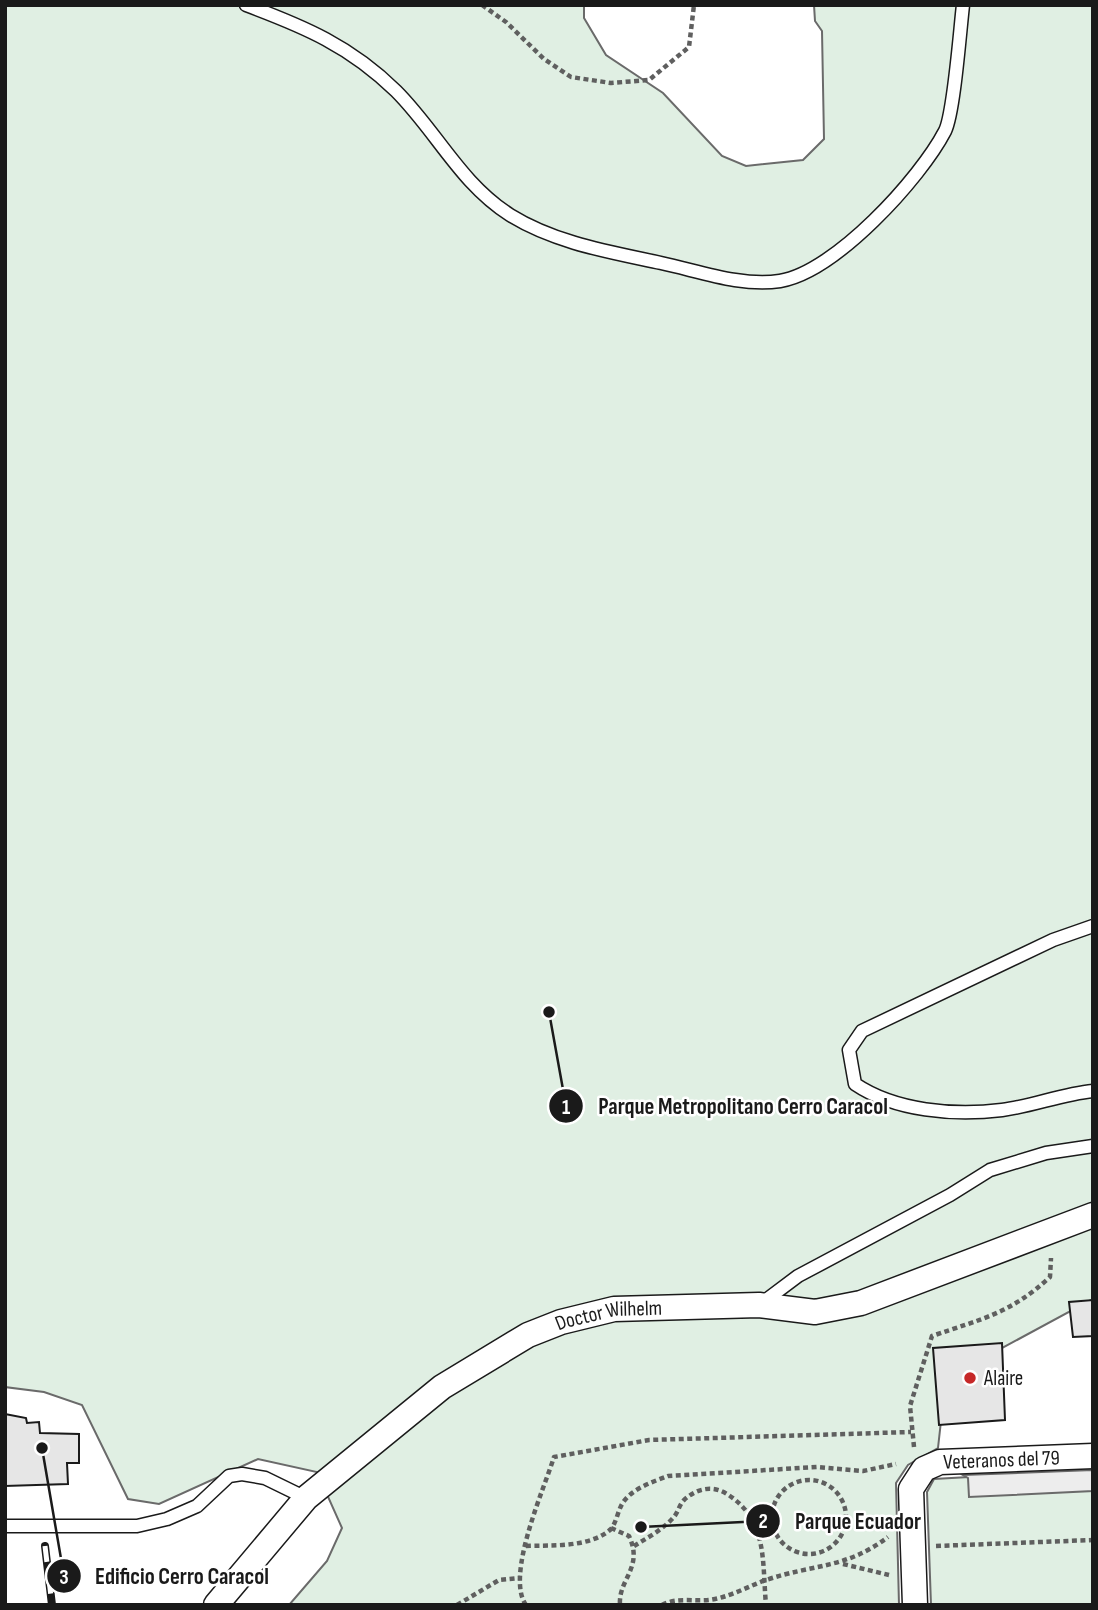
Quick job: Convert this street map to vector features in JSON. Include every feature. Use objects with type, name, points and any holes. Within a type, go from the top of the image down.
[{"type":"street","name":"Doctor Wilhelm","points":[[216,1605],[306,1498],[442,1387],[528,1335],[561,1322],[614,1309],[759,1305],[815,1312],[861,1303],[1093,1214]]},
{"type":"street","name":"Veteranos del 79","points":[[915,1595],[913,1484],[924,1469],[934,1464],[1093,1456]]},
{"type":"lane","points":[[246,5],[307,27],[345,49],[397,92],[471,185],[511,216],[584,247],[751,282],[783,280],[832,258],[906,187],[947,129],[963,5]]},
{"type":"lane","points":[[1093,926],[1053,940],[863,1031],[849,1050],[855,1084],[876,1098],[917,1108],[975,1112],[1004,1110],[1068,1093],[1093,1091]]},
{"type":"lane","points":[[759,1305],[798,1276],[950,1195],[990,1170],[1046,1153],[1093,1146]]},
{"type":"lane","points":[[5,1525],[137,1526],[167,1519],[197,1506],[229,1476],[242,1474],[265,1478],[306,1498]]},
{"type":"path","points":[[482,5],[506,22],[544,59],[571,77],[611,83],[649,79],[689,47],[694,5]]},
{"type":"path","points":[[915,1454],[910,1406],[932,1336],[984,1321],[1026,1300],[1050,1277],[1052,1230]]},
{"type":"path","points":[[526,1605],[521,1598],[520,1563],[554,1457],[649,1440],[911,1432]]},
{"type":"path","points":[[526,1546],[565,1546],[592,1538],[611,1528],[624,1501],[645,1484],[668,1476],[817,1467],[863,1471],[890,1466],[907,1458]]},
{"type":"path","points":[[801,1481],[824,1482],[841,1497],[846,1508],[844,1531],[838,1542],[817,1553],[806,1554],[784,1545],[773,1524],[772,1513],[782,1492],[801,1481]]},
{"type":"path","points":[[634,1546],[665,1527],[676,1516],[682,1501],[707,1488],[718,1488],[744,1505],[758,1529],[766,1605]]},
{"type":"path","points":[[662,1605],[668,1601],[712,1600],[805,1569],[842,1564],[868,1553],[912,1518]]},
{"type":"path","points":[[758,1529],[773,1524]]},
{"type":"path","points":[[611,1528],[629,1536],[634,1546],[634,1568],[620,1599],[620,1605]]},
{"type":"path","points":[[936,1546],[1093,1540]]},
{"type":"path","points":[[842,1564],[877,1570],[915,1595]]},
{"type":"path","points":[[457,1605],[499,1580],[520,1578]]},
{"type":"green space","points":[[5,5],[584,5],[584,18],[606,55],[663,93],[722,156],[746,166],[803,160],[824,139],[822,31],[815,21],[814,5],[1093,5],[1093,1299],[952,1375],[942,1412],[938,1448],[908,1465],[896,1483],[899,1605],[289,1605],[327,1561],[342,1528],[317,1472],[258,1459],[159,1504],[128,1499],[82,1405],[44,1392],[5,1387]]},
{"type":"green space","points":[[1093,1470],[1093,1605],[931,1605],[927,1492],[934,1479]]},
{"type":"shaded area","points":[[1093,1470],[1093,1491],[969,1497],[968,1478],[963,1475]]},
{"type":"building","points":[[1093,1300],[1093,1336],[1073,1337],[1069,1302]]},
{"type":"building","name":"Alaire","points":[[1002,1343],[1005,1420],[939,1425],[933,1348]]},
{"type":"building","points":[[5,1414],[26,1418],[27,1423],[39,1422],[40,1433],[79,1434],[79,1463],[67,1463],[68,1484],[5,1486]]},
{"type":"railway","points":[[45,1546],[52,1605]]},
{"type":"place","name":"Parque Metropolitano Cerro Caracol","points":[[549,1012]]},
{"type":"place","name":"Alaire","points":[[970,1378]]},
{"type":"place","name":"Edificio Cerro Caracol","points":[[42,1448]]},
{"type":"place","name":"Parque Ecuador","points":[[641,1527]]}]
